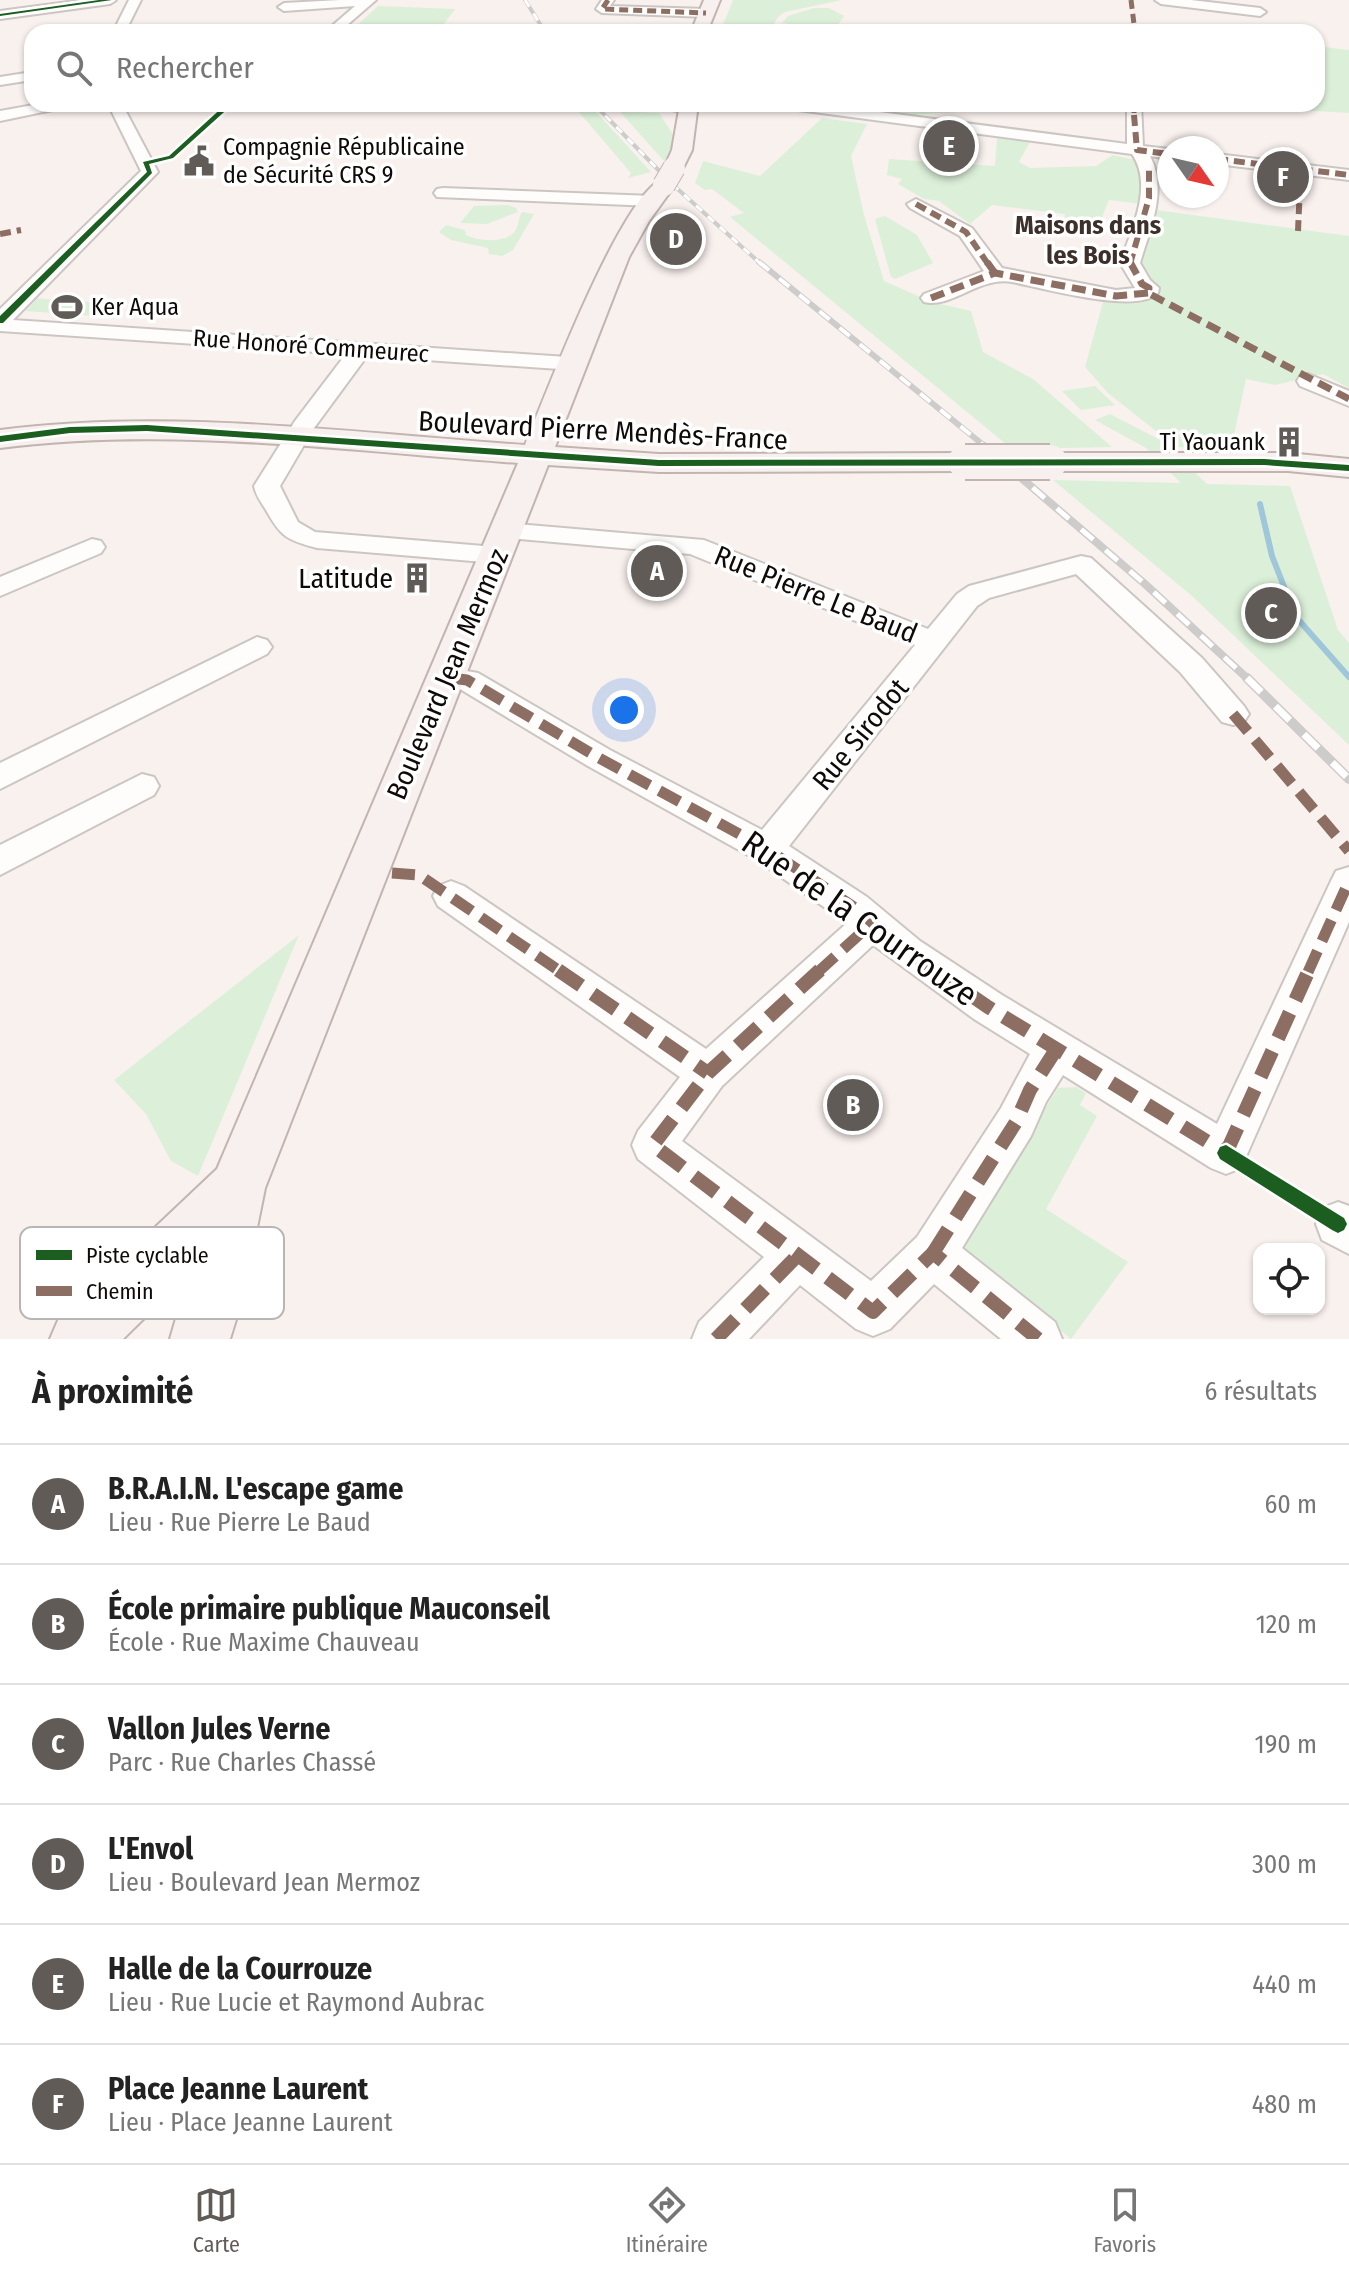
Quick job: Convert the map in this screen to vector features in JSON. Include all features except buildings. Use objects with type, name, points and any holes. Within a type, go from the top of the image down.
[{"type":"main road","points":[[710,24],[720,0]]},
{"type":"main road","name":"Boulevard Jean Mermoz","points":[[209,1227],[319,993],[444,677],[626,238],[664,185],[682,150],[680,112]]},
{"type":"main road","name":"Boulevard Pierre Mendès-France","points":[[0,439],[70,430],[129,428],[696,464],[1288,462],[1349,468]]},
{"type":"main road","points":[[218,1227],[223,1201]]},
{"type":"main road","name":"Boulevard Jean Mermoz","points":[[196,1227],[223,1201]]},
{"type":"main road","name":"Boulevard Jean Mermoz","points":[[80,1339],[101,1319]]},
{"type":"main road","name":"Boulevard Jean Mermoz","points":[[118,1339],[137,1319]]},
{"type":"street","points":[[0,15],[110,0]]},
{"type":"street","points":[[123,24],[135,0]]},
{"type":"street","points":[[608,0],[602,9],[709,6]]},
{"type":"street","points":[[1161,0],[1260,12]]},
{"type":"street","points":[[284,7],[369,1]]},
{"type":"street","points":[[341,24],[369,1]]},
{"type":"street","points":[[0,81],[24,77]]},
{"type":"street","points":[[0,116],[24,111]]},
{"type":"street","points":[[0,323],[150,172],[152,162],[120,112]]},
{"type":"street","points":[[837,112],[1155,159]]},
{"type":"street","points":[[1134,112],[1135,147],[1155,159]]},
{"type":"street","points":[[1150,292],[1130,263],[1149,198],[1155,159]]},
{"type":"street","points":[[1229,160],[1349,175]]},
{"type":"street","points":[[443,193],[664,185]]},
{"type":"street","points":[[916,204],[966,232],[995,273]]},
{"type":"street","points":[[931,298],[995,273],[1116,296],[1150,292]]},
{"type":"street","points":[[1094,283],[1150,292]]},
{"type":"street","name":"Rue Honoré Commeurec","points":[[0,323],[574,363]]},
{"type":"street","points":[[297,438],[361,349]]},
{"type":"street","points":[[1308,381],[1349,399]]},
{"type":"street","name":"Rue Pierre Le Baud","points":[[297,438],[266,490],[282,521],[295,533],[317,540],[695,546],[934,642]]},
{"type":"street","points":[[0,587],[92,547]]},
{"type":"street","name":"Rue Sirodot","points":[[767,849],[967,600],[979,592],[1081,564],[1191,665],[1233,714]]},
{"type":"street","points":[[0,777],[257,647]]},
{"type":"street","name":"Rue de la Courrouze","points":[[444,677],[467,680],[599,758],[767,849],[873,922],[907,952],[1226,1153],[1349,881]]},
{"type":"street","points":[[0,861],[142,786]]},
{"type":"street","points":[[451,896],[708,1073]]},
{"type":"street","points":[[873,922],[708,1073],[653,1145],[873,1312],[933,1253],[1016,1122],[1030,1090],[1057,1048]]},
{"type":"street","points":[[933,1253],[1038,1339]]},
{"type":"street","points":[[716,1339],[798,1255]]},
{"type":"green space","points":[[733,0],[842,0],[785,12],[774,24],[723,24]]},
{"type":"green space","points":[[378,6],[455,9],[444,24],[359,24]]},
{"type":"green space","points":[[814,8],[829,8],[844,16],[838,24],[782,23],[788,16]]},
{"type":"green space","points":[[1325,47],[1349,50],[1349,113],[1325,112]]},
{"type":"green space","points":[[579,112],[596,112],[651,172],[628,178],[631,173]]},
{"type":"green space","points":[[620,112],[659,113],[676,139],[664,161]]},
{"type":"green space","points":[[884,112],[958,112],[906,115]]},
{"type":"green space","points":[[822,118],[867,124],[851,156],[864,215],[884,281],[932,302],[971,311],[983,352],[1033,379],[1112,447],[1012,449],[730,217],[744,213],[712,189],[705,190],[695,183],[703,161],[760,176]]},
{"type":"green space","points":[[997,138],[1030,142],[1019,162],[1030,168],[1096,166],[1113,155],[1135,160],[1141,165],[1141,204],[1109,200],[1097,230],[1064,226],[1065,214],[992,205],[970,224],[939,201],[924,199],[898,184],[902,179],[887,175],[889,159],[995,166]]},
{"type":"green space","points":[[508,205],[518,212],[487,224],[460,223],[474,206]]},
{"type":"green space","points":[[1156,210],[1349,236],[1349,388],[1323,374],[1275,385],[1246,379],[1231,449],[1176,447],[1108,393],[1085,367],[1103,302],[1147,300],[1156,291],[1140,264]]},
{"type":"green space","points":[[522,212],[534,214],[513,250],[502,256],[489,254],[488,248],[451,240],[439,232],[446,225],[465,230],[466,235],[471,237],[498,240],[515,231]]},
{"type":"green space","points":[[885,216],[917,235],[933,263],[895,279],[891,277],[875,219]]},
{"type":"green space","name":"Ker Aqua","points":[[38,298],[108,303],[95,316],[25,311]]},
{"type":"green space","points":[[1095,386],[1115,405],[1081,410],[1062,391]]},
{"type":"green space","points":[[1110,414],[1162,441],[1207,484],[1290,486],[1338,630],[1349,643],[1349,745],[1192,596],[1053,480],[1181,483],[1146,448],[1095,420]]},
{"type":"green space","points":[[299,935],[198,1176],[171,1161],[146,1114],[114,1080]]},
{"type":"green space","points":[[1076,1087],[1086,1093],[1080,1105],[1097,1116],[1046,1209],[1128,1262],[1071,1339],[958,1246],[1058,1088]]},
{"type":"waterway","points":[[1260,504],[1272,556],[1296,617],[1349,677]]},
{"type":"railway","points":[[525,0],[540,24]]},
{"type":"railway","points":[[602,112],[672,184],[761,264]]},
{"type":"railway","points":[[759,262],[987,448]]},
{"type":"railway","points":[[984,446],[1145,584],[1249,680]]},
{"type":"railway","points":[[1247,678],[1349,779]]},
{"type":"marked path","points":[[608,0],[602,9],[706,13]]},
{"type":"marked path","points":[[1131,0],[1134,24]]},
{"type":"marked path","points":[[1134,112],[1135,147],[1137,150],[1157,152]]},
{"type":"marked path","points":[[1229,160],[1349,175]]},
{"type":"marked path","points":[[1149,168],[1149,198],[1130,263],[1142,284],[1149,288],[1148,293],[1349,399]]},
{"type":"marked path","points":[[1298,231],[1300,186]]},
{"type":"marked path","points":[[916,204],[966,232],[995,273]]},
{"type":"marked path","points":[[0,234],[21,230]]},
{"type":"marked path","points":[[931,298],[995,273],[1116,296],[1148,293]]},
{"type":"marked path","points":[[444,677],[467,680],[599,758],[767,849],[854,907],[907,952],[988,1007],[1231,1156]]},
{"type":"marked path","points":[[1233,714],[1349,851]]},
{"type":"marked path","points":[[392,873],[419,875],[708,1073]]},
{"type":"marked path","points":[[1226,1153],[1349,881]]},
{"type":"marked path","points":[[873,922],[708,1073],[653,1145],[873,1312],[933,1253],[1038,1339]]},
{"type":"marked path","points":[[933,1253],[1016,1122],[1030,1090],[1057,1048]]},
{"type":"marked path","points":[[716,1339],[798,1255]]},
{"type":"cycle path","points":[[0,15],[110,0]]},
{"type":"cycle path","points":[[0,321],[150,172],[145,163],[171,157],[221,112]]},
{"type":"cycle path","points":[[0,439],[70,430],[147,428],[659,463],[1264,462],[1349,468]]},
{"type":"cycle path","points":[[1226,1153],[1338,1224]]},
{"type":"place","name":"Halle de la Courrouze","points":[[949,146]]},
{"type":"place","name":"Compagnie Républicaine de Sécurité CRS 9","points":[[199,161]]},
{"type":"place","name":"Place Jeanne Laurent","points":[[1283,177]]},
{"type":"place","name":"L'Envol","points":[[676,239]]},
{"type":"place","name":"Ker Aqua","points":[[67,307]]},
{"type":"place","name":"Ti Yaouank","points":[[1289,442]]},
{"type":"place","name":"B.R.A.I.N. L'escape game","points":[[657,571]]},
{"type":"place","name":"Latitude","points":[[417,578]]},
{"type":"place","name":"Vallon Jules Verne","points":[[1271,613]]},
{"type":"place","name":"École primaire publique Mauconseil","points":[[853,1105]]},
{"type":"district","name":"Maisons dans les Bois","points":[[1088,240]]}]
